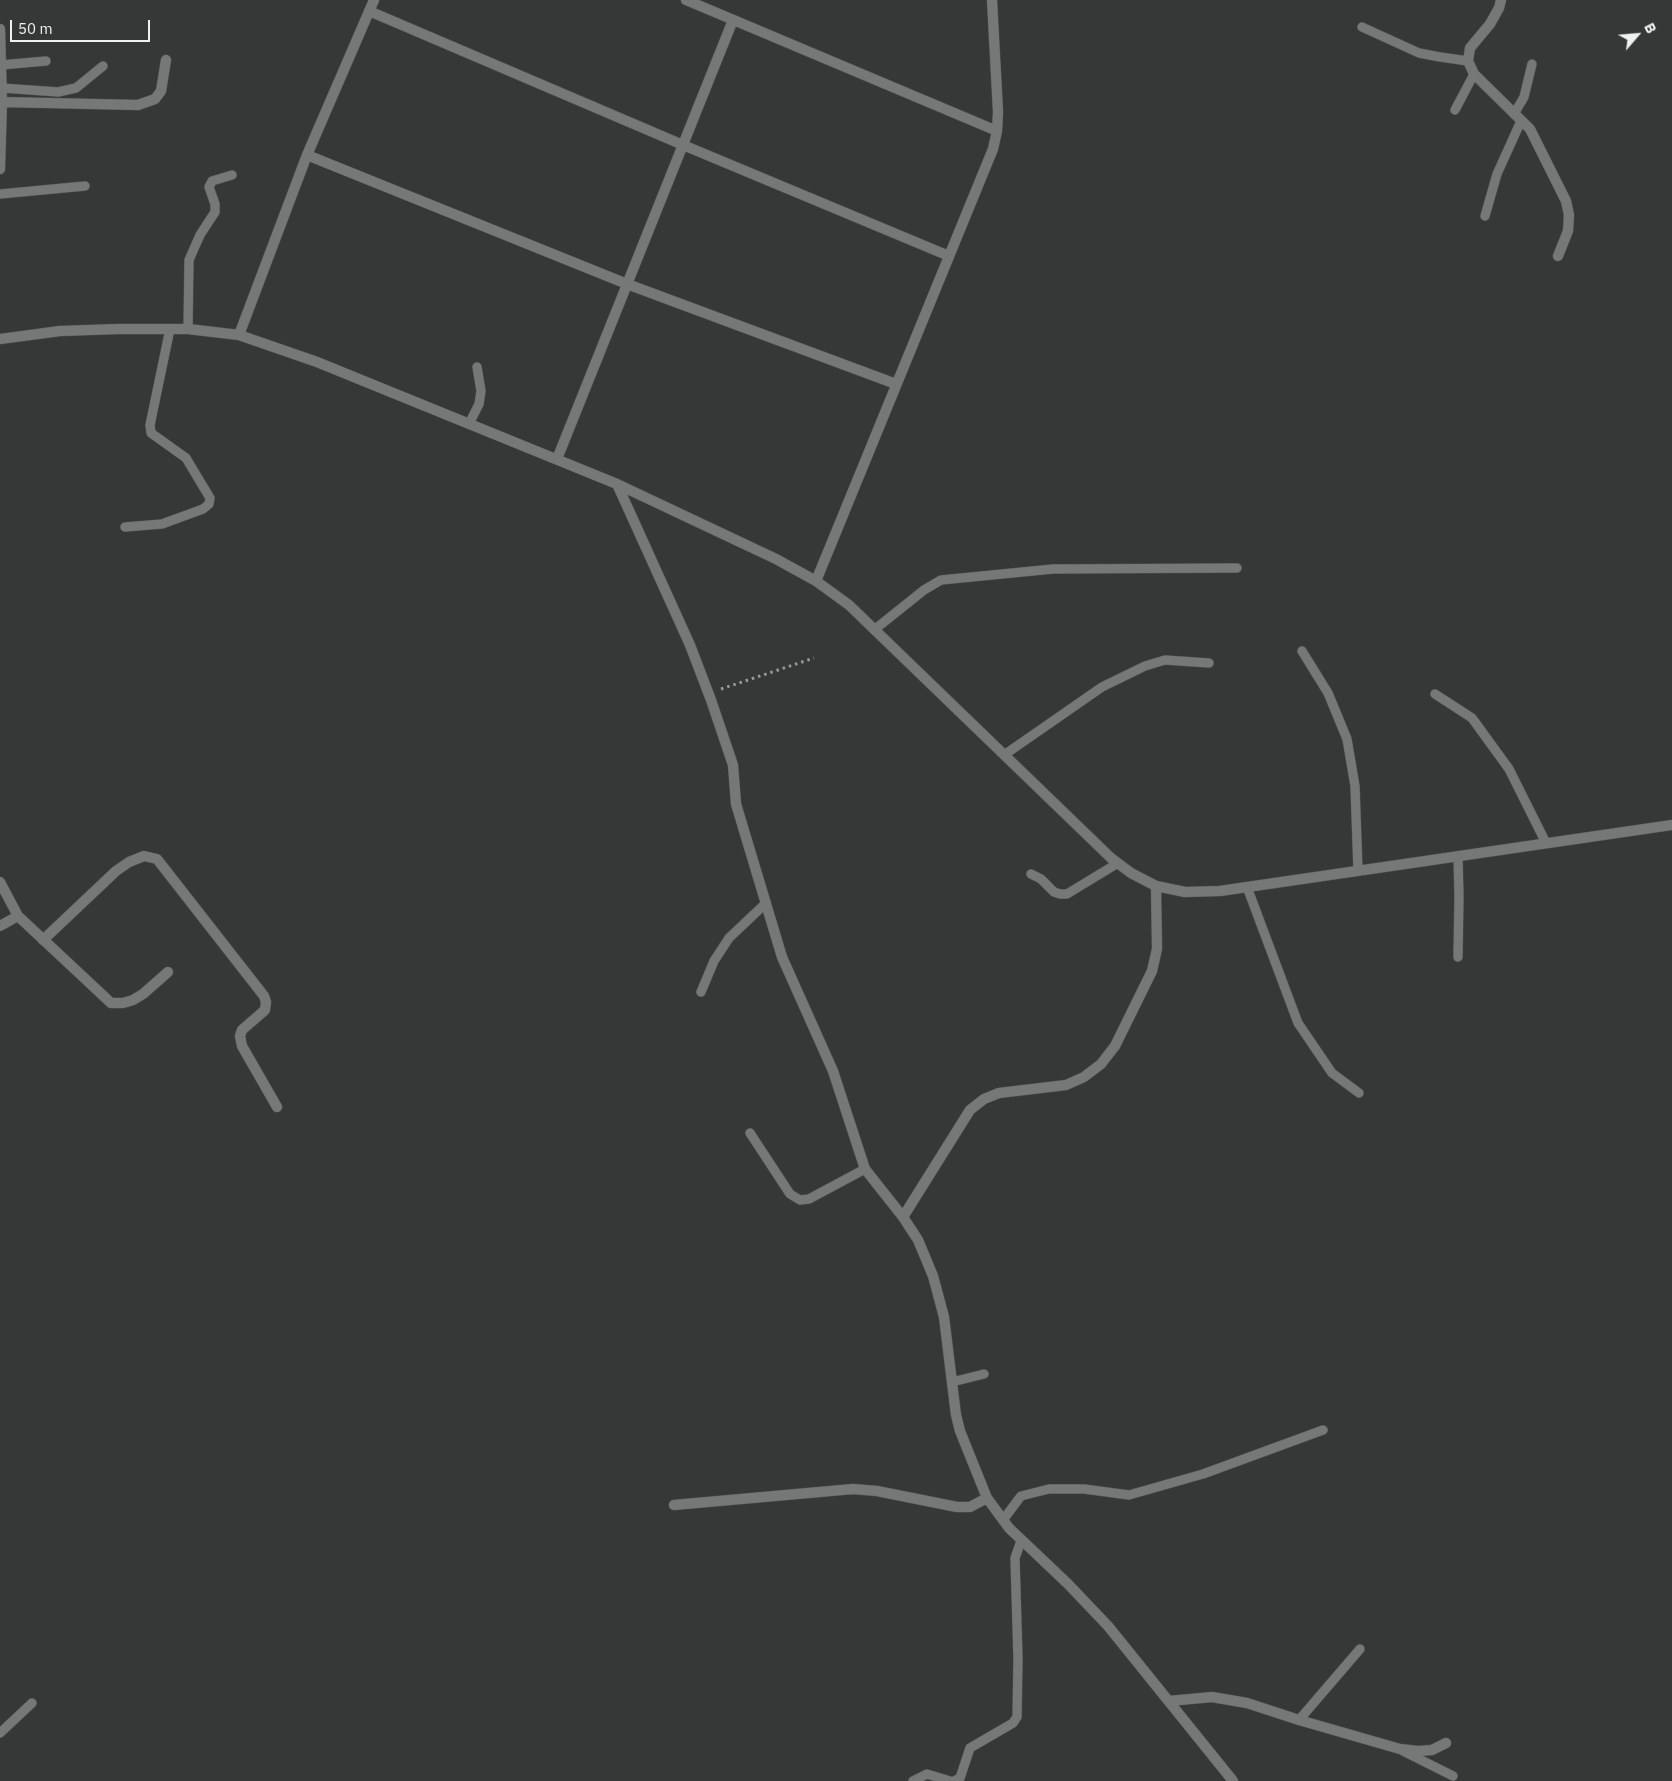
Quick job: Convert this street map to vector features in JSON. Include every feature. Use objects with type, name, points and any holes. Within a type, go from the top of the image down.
[{"type":"street","points":[[239,335],[307,155],[374,0]]},
{"type":"street","points":[[686,0],[997,131]]},
{"type":"street","points":[[816,581],[993,149],[997,131],[992,0]]},
{"type":"street","points":[[1501,0],[1499,8],[1490,24],[1470,48],[1468,61],[1474,74],[1530,129],[1566,201],[1570,215],[1568,231],[1558,256]]},
{"type":"street","points":[[369,11],[949,256]]},
{"type":"street","points":[[557,459],[733,20]]},
{"type":"street","points":[[0,29],[2,88],[0,169]]},
{"type":"street","points":[[2,102],[138,105],[155,99],[161,91],[166,60]]},
{"type":"street","points":[[307,155],[627,284],[896,384]]},
{"type":"street","points":[[0,339],[60,331],[170,329],[188,329],[239,335],[317,362],[617,484],[776,559],[816,581],[849,605],[1118,863],[1131,873],[1156,886],[1185,892],[1220,891],[1672,825]]},
{"type":"street","points":[[617,484],[690,645],[708,693],[733,765],[736,804],[782,957],[833,1071],[865,1169],[903,1217],[918,1240],[939,1296],[956,1415],[960,1431],[987,1498],[1021,1541],[1068,1584],[1108,1626],[1232,1781]]},
{"type":"street","points":[[43,940],[128,862],[144,856],[156,859],[264,996],[266,1002],[265,1010],[242,1030],[240,1036],[242,1046],[277,1107]]},
{"type":"street","points":[[0,882],[18,916],[111,1002],[123,1003],[133,1000],[143,994],[168,972]]},
{"type":"street","points":[[903,1217],[970,1110],[984,1099],[999,1093],[1066,1085],[1101,1064],[1115,1046],[1152,971],[1157,950],[1156,886]]},
{"type":"street","points":[[0,926],[18,916]]},
{"type":"street","points":[[674,1505],[853,1489],[957,1507],[970,1507],[987,1498]]},
{"type":"street","points":[[1169,1701],[1212,1697],[1247,1703],[1400,1750],[1432,1750],[1446,1743]]},
{"type":"lane","points":[[1362,27],[1419,52],[1468,61]]},
{"type":"lane","points":[[1,65],[46,61]]},
{"type":"lane","points":[[1485,216],[1497,174],[1518,117],[1532,64]]},
{"type":"lane","points":[[2,88],[58,92],[76,88],[103,66]]},
{"type":"lane","points":[[1455,110],[1474,74]]},
{"type":"lane","points":[[188,329],[189,260],[200,235],[215,212],[215,204],[209,187],[212,181],[232,176]]},
{"type":"lane","points":[[0,194],[85,186]]},
{"type":"lane","points":[[125,527],[162,524],[203,510],[209,504],[210,498],[186,458],[151,433],[150,425],[170,329]]},
{"type":"lane","points":[[469,424],[479,404],[481,391],[477,366]]},
{"type":"lane","points":[[874,630],[924,590],[941,580],[1053,569],[1237,568]]},
{"type":"lane","points":[[1302,651],[1328,693],[1347,739],[1355,786],[1358,871]]},
{"type":"lane","points":[[1004,755],[1102,687],[1145,666],[1165,660],[1209,663]]},
{"type":"lane","points":[[1435,694],[1472,718],[1510,769],[1546,844]]},
{"type":"lane","points":[[1458,856],[1458,956]]},
{"type":"lane","points":[[1030,874],[1041,879],[1054,892],[1067,894],[1118,863]]},
{"type":"lane","points":[[1247,887],[1298,1023],[1332,1073],[1359,1093]]},
{"type":"lane","points":[[701,992],[714,961],[729,938],[766,903]]},
{"type":"lane","points":[[750,1133],[790,1194],[800,1200],[809,1199],[865,1169]]},
{"type":"lane","points":[[952,1382],[984,1374]]},
{"type":"lane","points":[[1003,1520],[1021,1496],[1048,1489],[1084,1489],[1129,1495],[1203,1474],[1323,1430]]},
{"type":"lane","points":[[954,1781],[960,1778],[970,1748],[1013,1723],[1017,1717],[1018,1659],[1015,1558],[1021,1541]]},
{"type":"lane","points":[[1299,1720],[1360,1649]]},
{"type":"lane","points":[[0,1733],[32,1702]]},
{"type":"lane","points":[[1400,1750],[1453,1776]]},
{"type":"lane","points":[[913,1781],[927,1774],[950,1781]]},
{"type":"path","points":[[708,693],[814,658]]}]
